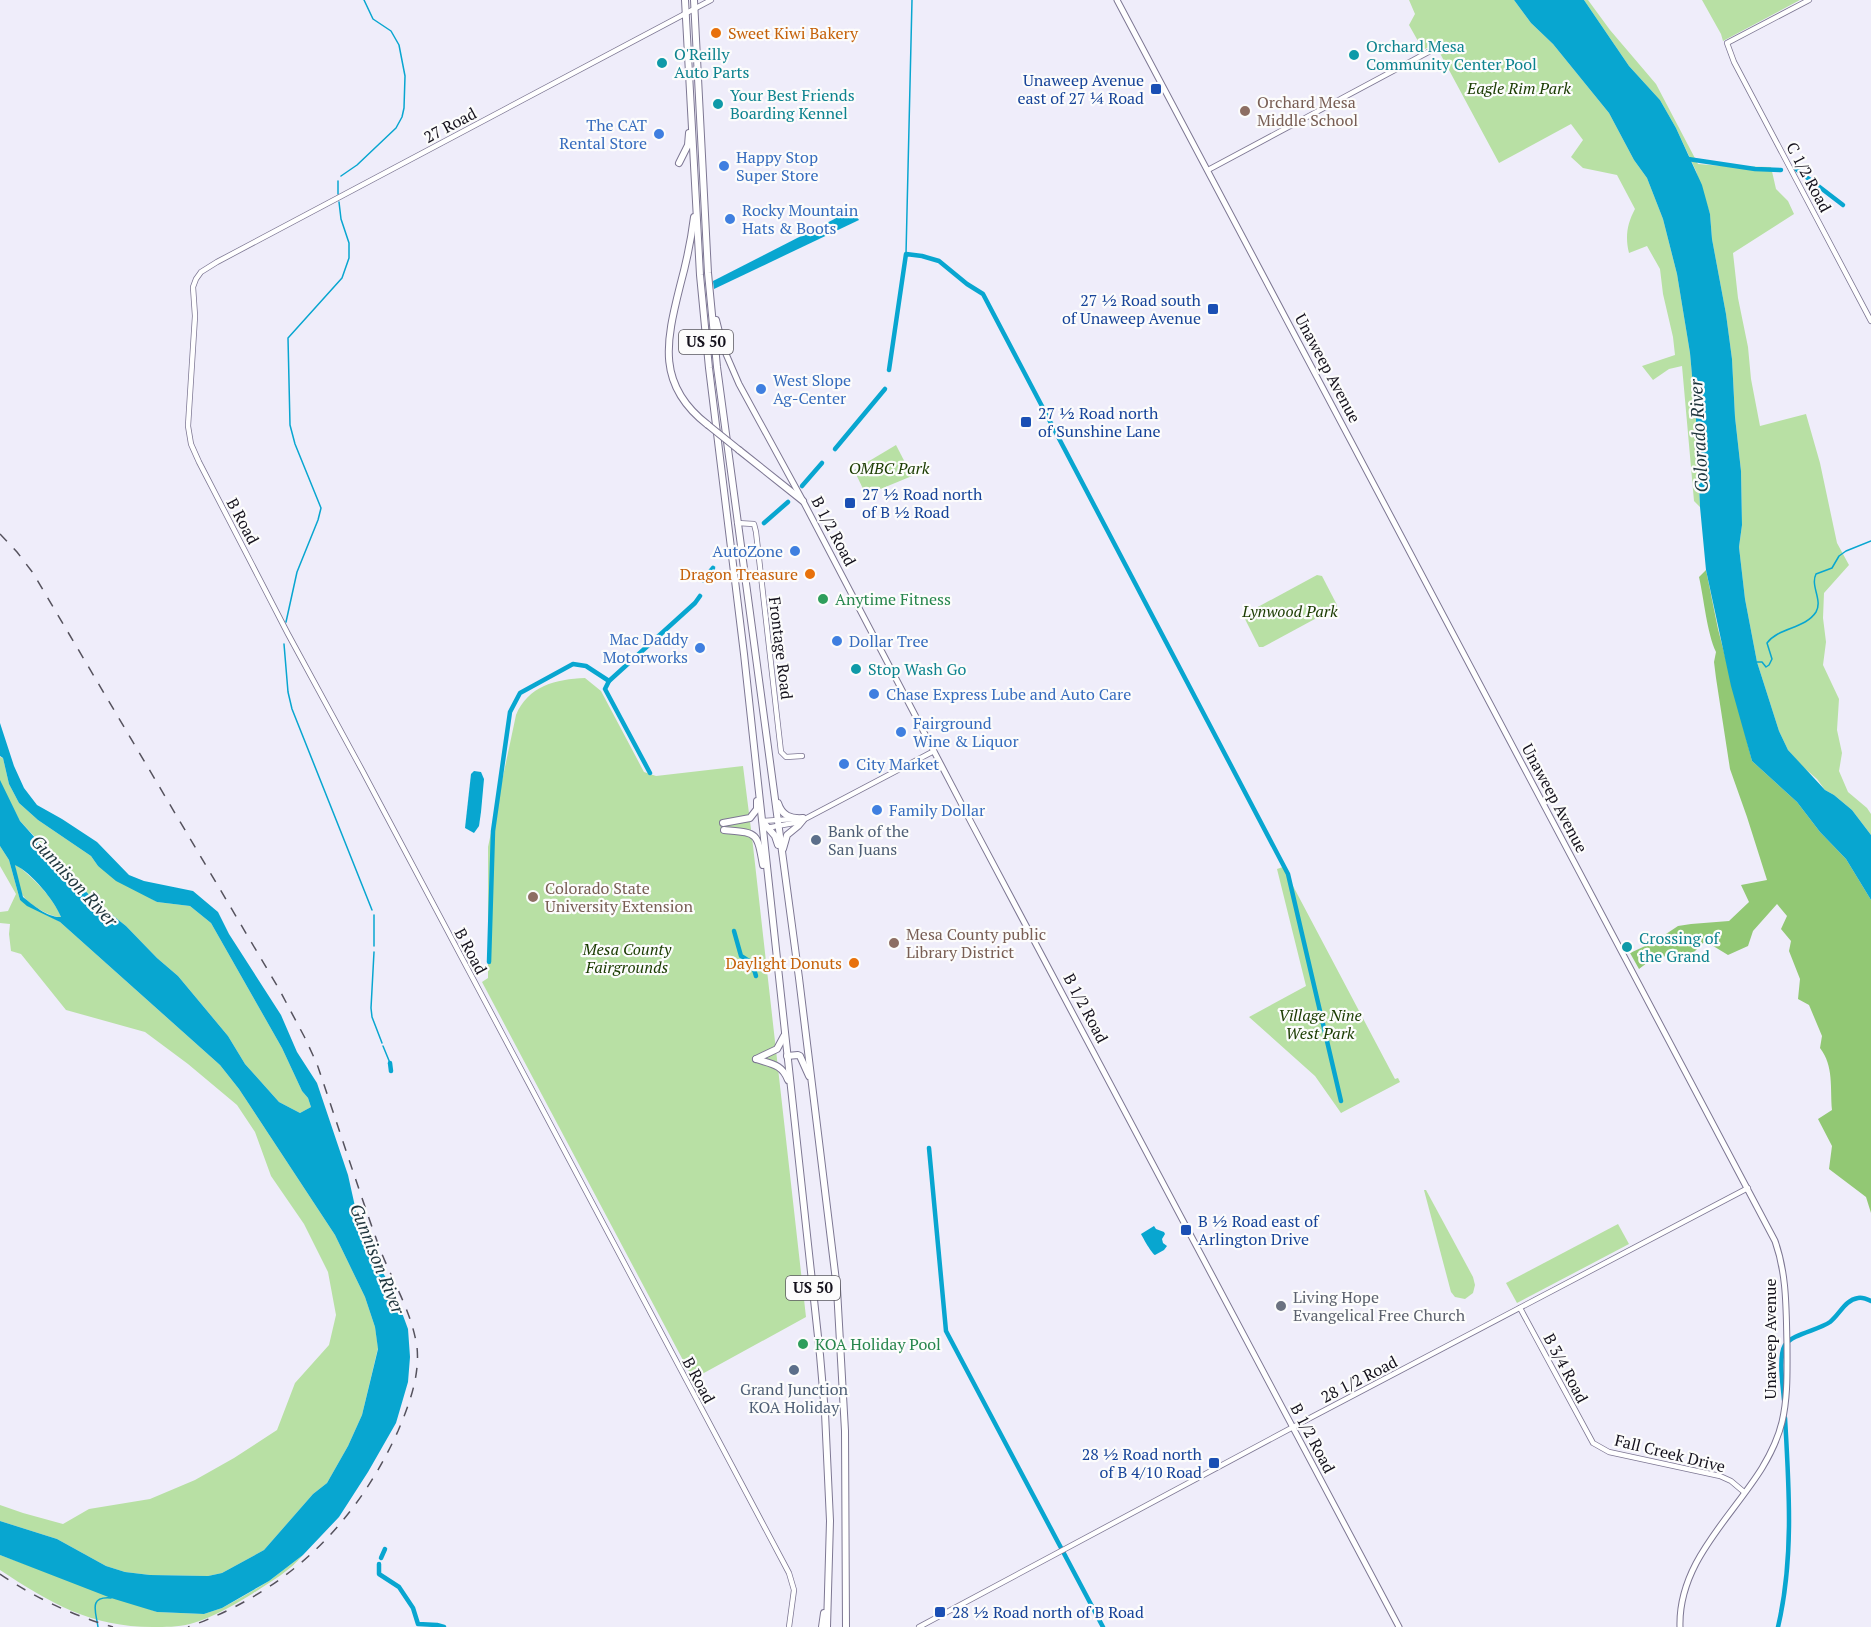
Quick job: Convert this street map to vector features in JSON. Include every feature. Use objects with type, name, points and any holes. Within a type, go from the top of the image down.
[{"type":"highway","name":"US 50","points":[[685,0],[700,275],[708,356],[764,826],[825,1413],[830,1521],[827,1627]]},
{"type":"highway","name":"US 50","points":[[694,0],[708,273],[717,368],[814,1094],[840,1331],[846,1461],[846,1627]]},
{"type":"highway","points":[[679,163],[688,145],[690,96]]},
{"type":"highway","points":[[692,129],[696,146],[702,155]]},
{"type":"highway","points":[[694,158],[703,188]]},
{"type":"highway","points":[[697,216],[694,217],[668,344],[670,372],[678,394],[697,417],[803,501]]},
{"type":"highway","points":[[708,273],[716,325],[720,336]]},
{"type":"highway","points":[[727,510],[737,523]]},
{"type":"highway","points":[[729,526],[735,530],[741,549]]},
{"type":"highway","points":[[752,723],[758,806],[750,818],[723,827],[751,833],[758,840],[773,918]]},
{"type":"highway","points":[[766,733],[772,753],[780,808],[790,817],[805,818]]},
{"type":"highway","points":[[782,852],[787,835],[805,818]]},
{"type":"highway","points":[[764,826],[775,836],[782,852]]},
{"type":"highway","points":[[785,1032],[777,1049],[756,1059],[777,1065],[782,1069],[791,1090]]},
{"type":"highway","points":[[787,1056],[798,1055],[802,1059],[814,1094]]},
{"type":"highway","points":[[846,1566],[851,1627]]},
{"type":"highway","points":[[822,1627],[828,1596]]},
{"type":"highway","points":[[828,1596],[833,1627]]},
{"type":"main road","name":"Unaweep Avenue","points":[[1117,0],[1775,1241],[1783,1268],[1786,1295],[1787,1378],[1782,1422],[1775,1444],[1761,1469],[1701,1552],[1684,1593],[1680,1611],[1680,1627]]},
{"type":"main road","name":"B 1/2 Road","points":[[720,336],[739,384],[1399,1627]]},
{"type":"street","name":"27 Road","points":[[201,272],[711,0]]},
{"type":"street","name":"C 1/2 Road","points":[[1809,0],[1727,43],[1734,62],[1871,321]]},
{"type":"street","points":[[1208,170],[1434,49]]},
{"type":"street","name":"B Road","points":[[201,272],[193,287],[195,316],[188,426],[191,444],[288,634],[368,780],[789,1573],[794,1597],[789,1627]]},
{"type":"street","name":"Frontage Road","points":[[737,523],[754,524],[756,532],[781,752],[786,757],[802,756]]},
{"type":"street","points":[[764,826],[778,823],[794,824],[934,751]]},
{"type":"street","name":"28 1/2 Road","points":[[919,1627],[1748,1188]]},
{"type":"street","name":"B 3/4 Road","points":[[1520,1308],[1590,1439]]},
{"type":"street","name":"Fall Creek Drive","points":[[1590,1439],[1598,1447],[1609,1452],[1720,1476],[1731,1481],[1744,1492]]},
{"type":"green space","name":"Eagle Rim Park","points":[[1409,0],[1514,0],[1609,113],[1634,160],[1647,178],[1663,219],[1677,274],[1690,353],[1700,507],[1694,501],[1682,366],[1669,369],[1653,380],[1642,366],[1675,355],[1673,337],[1660,269],[1647,246],[1629,253],[1628,231],[1635,209],[1617,175],[1583,168],[1571,157],[1583,140],[1571,124],[1499,163],[1435,44],[1423,50],[1409,25],[1415,14]]},
{"type":"green space","points":[[1584,0],[1588,0],[1656,84],[1698,164],[1771,167],[1776,189],[1788,201],[1794,214],[1733,253],[1738,298],[1760,426],[1806,414],[1820,463],[1837,543],[1849,565],[1824,593],[1823,618],[1826,642],[1823,665],[1839,699],[1837,730],[1842,753],[1839,771],[1848,792],[1871,814],[1871,835],[1852,810],[1825,790],[1817,779],[1802,766],[1788,750],[1779,731],[1757,662],[1745,599],[1739,547],[1742,525],[1741,471],[1732,359],[1710,214],[1696,171],[1660,100],[1629,66]]},
{"type":"green space","points":[[1702,0],[1800,0],[1723,41]]},
{"type":"green space","name":"OMBC Park","points":[[896,445],[912,476],[866,495],[854,470]]},
{"type":"green space","points":[[1706,570],[1718,629],[1752,761],[1797,802],[1820,832],[1846,859],[1871,900],[1871,1213],[1866,1197],[1829,1169],[1832,1146],[1818,1119],[1832,1110],[1828,1062],[1820,1048],[1822,1036],[1809,1005],[1798,999],[1800,979],[1789,951],[1791,941],[1781,929],[1787,916],[1777,904],[1753,931],[1748,946],[1728,955],[1705,941],[1692,954],[1675,957],[1656,956],[1639,969],[1630,953],[1654,942],[1678,926],[1729,921],[1749,902],[1741,885],[1767,880],[1730,769],[1714,662],[1716,652],[1708,626],[1699,577]]},
{"type":"green space","name":"Lynwood Park","points":[[1317,575],[1322,576],[1337,607],[1263,647],[1259,647],[1243,615]]},
{"type":"green space","name":"Mesa County Fairgrounds","points":[[585,678],[601,691],[644,772],[656,776],[743,766],[806,1317],[693,1379],[482,982],[488,978],[488,847],[516,715],[528,697],[544,686],[564,680]]},
{"type":"green space","points":[[0,757],[3,758],[9,784],[19,803],[38,820],[91,856],[98,866],[157,902],[190,906],[211,923],[282,1048],[311,1107],[300,1113],[279,1102],[245,1064],[228,1036],[178,976],[126,926],[96,902],[20,821],[0,782]]},
{"type":"green space","points":[[0,846],[9,860],[20,900],[60,922],[220,1065],[239,1089],[335,1235],[365,1297],[375,1327],[378,1348],[362,1415],[327,1483],[313,1494],[264,1550],[222,1573],[208,1576],[125,1572],[106,1566],[57,1539],[0,1521],[0,1505],[63,1524],[89,1509],[150,1499],[195,1480],[234,1458],[277,1430],[295,1383],[329,1345],[336,1315],[328,1272],[304,1224],[271,1176],[255,1132],[237,1105],[145,1032],[66,1010],[21,954],[11,951],[10,924],[0,923],[0,912],[8,911],[16,894],[0,866]]},
{"type":"green space","points":[[15,865],[42,889],[53,902],[61,917],[41,910],[24,897],[19,886]]},
{"type":"green space","name":"Village Nine West Park","points":[[1283,867],[1395,1079],[1398,1078],[1400,1082],[1341,1113],[1315,1076],[1249,1017],[1306,986],[1277,869]]},
{"type":"green space","points":[[1424,1190],[1473,1277],[1475,1285],[1473,1293],[1465,1299],[1455,1297],[1451,1292]]},
{"type":"green space","points":[[1618,1224],[1629,1244],[1517,1303],[1506,1283]]},
{"type":"green space","points":[[0,1555],[157,1612],[204,1614],[222,1608],[269,1581],[303,1555],[292,1567],[272,1581],[214,1615],[185,1625],[153,1627],[110,1623],[54,1603],[0,1570]]},
{"type":"water","name":"Colorado River","points":[[1514,0],[1584,0],[1629,66],[1660,100],[1676,128],[1702,185],[1710,214],[1732,359],[1741,471],[1742,525],[1739,547],[1745,599],[1757,662],[1779,731],[1788,750],[1825,790],[1852,810],[1871,835],[1871,900],[1846,859],[1820,832],[1797,802],[1752,761],[1731,686],[1706,570],[1690,353],[1677,274],[1663,219],[1647,178],[1634,160],[1609,113]]},
{"type":"water","points":[[852,210],[859,220],[714,289],[713,281]]},
{"type":"water","name":"Gunnison River","points":[[0,723],[14,766],[24,788],[37,805],[97,842],[129,875],[144,881],[193,891],[218,912],[229,934],[281,1015],[297,1052],[317,1083],[348,1175],[356,1211],[375,1260],[394,1291],[408,1329],[410,1357],[408,1382],[396,1423],[339,1517],[303,1555],[269,1581],[222,1608],[204,1614],[157,1612],[111,1598],[0,1555],[0,1521],[57,1539],[106,1566],[125,1572],[208,1576],[222,1573],[264,1550],[313,1494],[327,1483],[362,1415],[378,1349],[375,1327],[365,1297],[335,1235],[239,1089],[220,1065],[60,922],[27,906],[20,900],[9,860],[0,846],[0,780],[20,821],[46,850],[96,902],[126,926],[178,976],[228,1036],[245,1064],[279,1102],[300,1113],[311,1107],[308,1098],[302,1091],[282,1048],[211,923],[190,906],[157,902],[116,881],[98,866],[91,856],[38,820],[19,803],[9,784],[3,758],[0,756]],"holes":[[[15,865],[42,888],[61,917],[46,913],[23,897]]]},
{"type":"water","points":[[474,771],[481,772],[484,779],[479,826],[474,833],[465,828],[471,774]]},
{"type":"water","points":[[1154,1226],[1164,1232],[1162,1239],[1167,1246],[1155,1255],[1141,1234]]},
{"type":"waterway","points":[[341,176],[357,165],[396,128],[404,108],[405,76],[399,45],[391,31],[373,19],[364,0]]},
{"type":"waterway","points":[[906,254],[912,0]]},
{"type":"waterway","points":[[1688,159],[1755,169],[1781,170]]},
{"type":"waterway","points":[[1796,169],[1843,205]]},
{"type":"waterway","points":[[338,181],[338,194]]},
{"type":"waterway","points":[[286,622],[297,572],[321,508],[295,444],[290,425],[288,338],[342,278],[349,258],[349,243],[341,219],[339,202]]},
{"type":"waterway","points":[[889,370],[906,254],[939,261],[983,294],[1288,874],[1341,1101]]},
{"type":"waterway","points":[[835,449],[885,389]]},
{"type":"waterway","points":[[802,486],[822,463]]},
{"type":"waterway","points":[[764,523],[788,502]]},
{"type":"waterway","points":[[1757,662],[1762,662],[1766,667],[1769,665],[1772,659],[1767,643],[1778,634],[1805,622],[1816,612],[1818,607],[1814,583],[1816,574],[1832,568],[1839,556],[1846,551],[1871,541]]},
{"type":"waterway","points":[[703,580],[713,568]]},
{"type":"waterway","points":[[650,773],[605,689],[609,681],[700,596]]},
{"type":"waterway","points":[[284,644],[288,692],[292,709],[372,910]]},
{"type":"waterway","points":[[489,962],[493,831],[510,712],[520,693],[573,664],[586,666],[609,681]]},
{"type":"waterway","points":[[374,915],[374,946]]},
{"type":"waterway","points":[[734,931],[741,956],[752,963],[756,976]]},
{"type":"waterway","points":[[374,952],[371,1008],[382,1043]]},
{"type":"waterway","points":[[383,1046],[390,1063]]},
{"type":"waterway","points":[[390,1063],[391,1071]]},
{"type":"waterway","points":[[929,1148],[946,1331],[1103,1627]]},
{"type":"waterway","points":[[1784,1400],[1781,1364],[1783,1350],[1788,1341],[1830,1322],[1853,1299],[1861,1298],[1871,1301]]},
{"type":"waterway","points":[[1778,1627],[1786,1575],[1789,1523],[1785,1418]]},
{"type":"waterway","points":[[381,1558],[385,1549]]},
{"type":"waterway","points":[[379,1564],[379,1574],[399,1587],[413,1608],[418,1624],[444,1627]]},
{"type":"waterway","points":[[98,1627],[96,1602],[104,1598],[111,1598]]},
{"type":"railway","points":[[0,534],[33,573],[279,989],[305,1038],[317,1064],[382,1255],[410,1319],[417,1347],[415,1379],[410,1401],[398,1431],[361,1497],[338,1526],[314,1552],[286,1575],[256,1595],[188,1627]]},
{"type":"railway","points":[[0,1574],[54,1605],[113,1627]]},
{"type":"place","name":"Sweet Kiwi Bakery","points":[[716,33]]},
{"type":"place","name":"Orchard Mesa Community Center Pool","points":[[1354,55]]},
{"type":"place","name":"O'Reilly Auto Parts","points":[[662,63]]},
{"type":"place","name":"Unaweep Avenue east of 27 ¼ Road","points":[[1156,89]]},
{"type":"place","name":"Your Best Friends Boarding Kennel","points":[[718,104]]},
{"type":"place","name":"Orchard Mesa Middle School","points":[[1245,111]]},
{"type":"place","name":"The CAT Rental Store","points":[[659,134]]},
{"type":"place","name":"Happy Stop Super Store","points":[[724,166]]},
{"type":"place","name":"Rocky Mountain Hats & Boots","points":[[730,219]]},
{"type":"place","name":"27 ½ Road south of Unaweep Avenue","points":[[1213,309]]},
{"type":"place","name":"West Slope Ag-Center","points":[[761,389]]},
{"type":"place","name":"27 ½ Road north of Sunshine Lane","points":[[1026,422]]},
{"type":"place","name":"27 ½ Road north of B ½ Road","points":[[850,503]]},
{"type":"place","name":"AutoZone","points":[[795,551]]},
{"type":"place","name":"Dragon Treasure","points":[[810,574]]},
{"type":"place","name":"Anytime Fitness","points":[[823,599]]},
{"type":"place","name":"Dollar Tree","points":[[837,641]]},
{"type":"place","name":"Mac Daddy Motorworks","points":[[700,648]]},
{"type":"place","name":"Stop Wash Go","points":[[856,669]]},
{"type":"place","name":"Chase Express Lube and Auto Care","points":[[874,694]]},
{"type":"place","name":"Fairground Wine & Liquor","points":[[901,732]]},
{"type":"place","name":"City Market","points":[[844,764]]},
{"type":"place","name":"Family Dollar","points":[[877,810]]},
{"type":"place","name":"Bank of the San Juans","points":[[816,840]]},
{"type":"place","name":"Colorado State University Extension","points":[[533,897]]},
{"type":"place","name":"Mesa County public Library District","points":[[894,943]]},
{"type":"place","name":"Crossing of the Grand","points":[[1627,947]]},
{"type":"place","name":"Daylight Donuts","points":[[854,963]]},
{"type":"place","name":"B ½ Road east of Arlington Drive","points":[[1186,1230]]},
{"type":"place","name":"Living Hope Evangelical Free Church","points":[[1281,1306]]},
{"type":"place","name":"KOA Holiday Pool","points":[[803,1344]]},
{"type":"place","name":"Grand Junction KOA Holiday","points":[[794,1370]]},
{"type":"place","name":"28 ½ Road north of B 4/10 Road","points":[[1214,1463]]},
{"type":"place","name":"28 ½ Road north of B Road","points":[[940,1612]]}]
